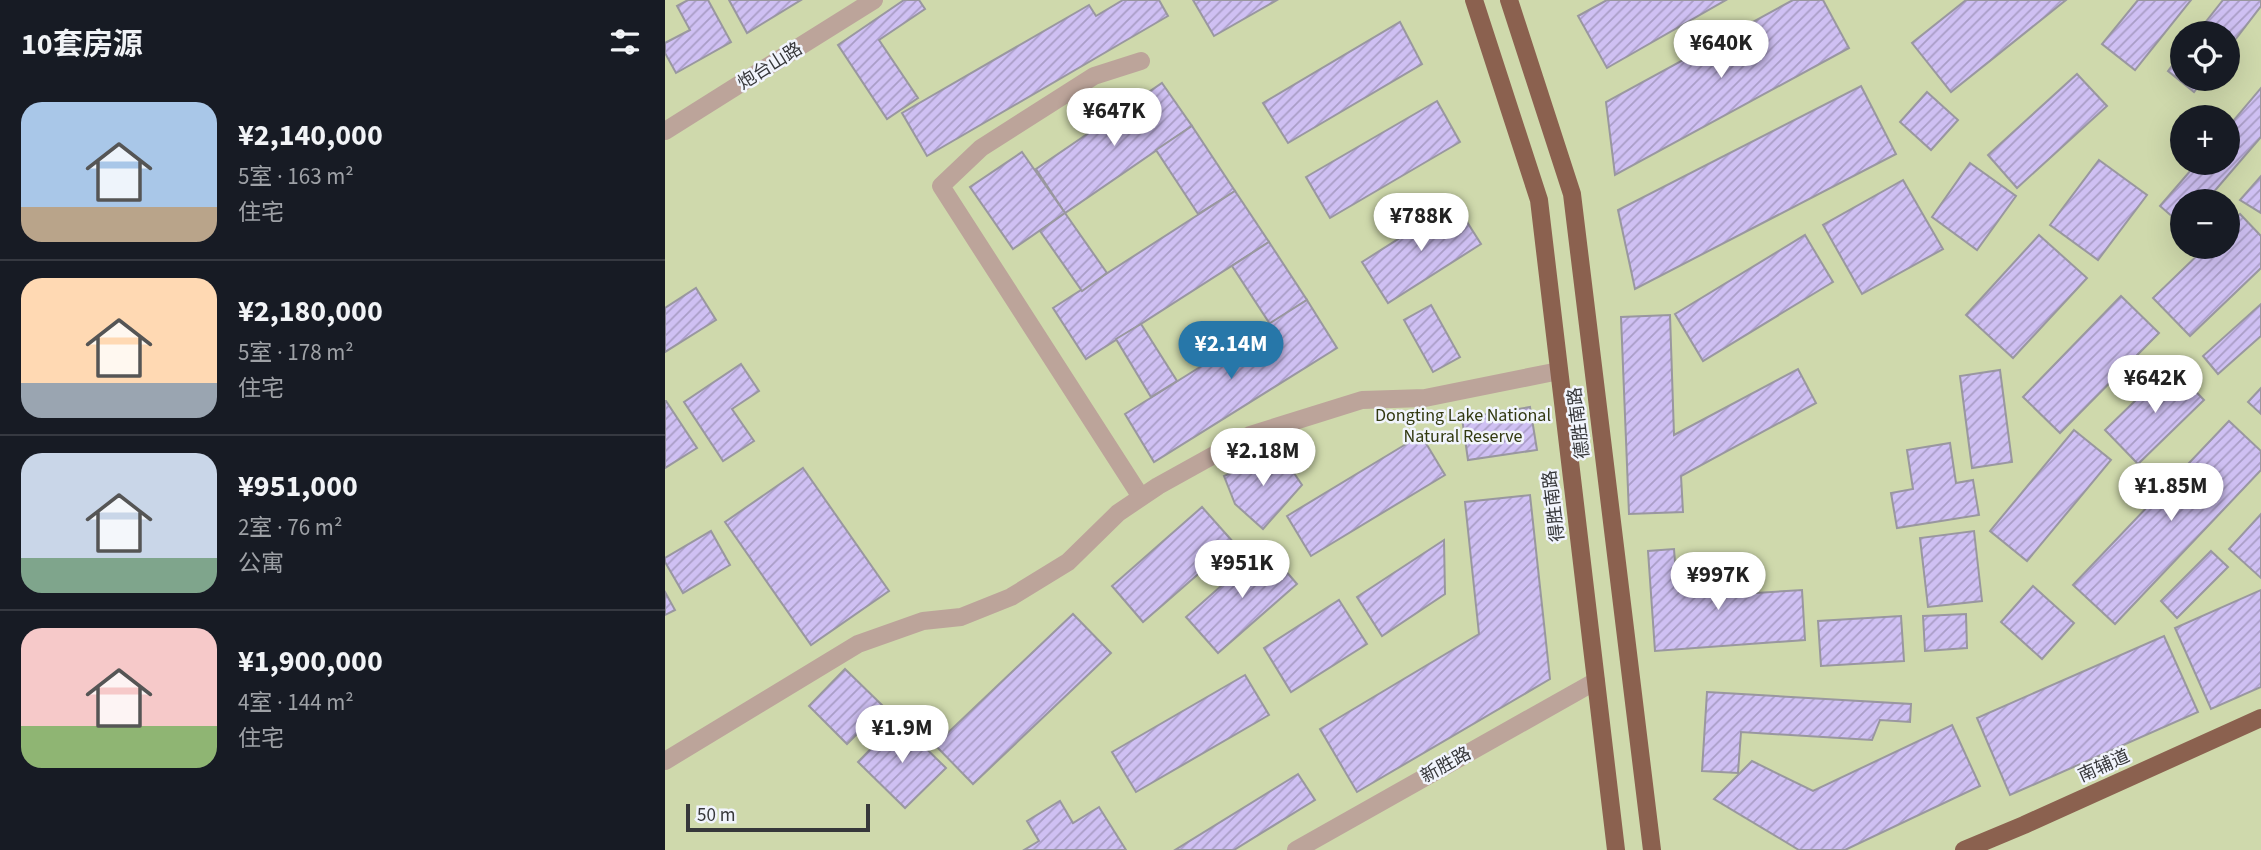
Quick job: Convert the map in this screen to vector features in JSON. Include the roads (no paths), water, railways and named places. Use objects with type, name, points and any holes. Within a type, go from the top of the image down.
[{"type":"main road","name":"得胜南路","points":[[1474,0],[1539,200],[1616,850]]},
{"type":"main road","name":"德胜南路","points":[[1509,0],[1572,194],[1652,850]]},
{"type":"main road","name":"南辅道","points":[[1963,850],[2261,718]]},
{"type":"street","name":"炮台山路","points":[[665,131],[874,0]]},
{"type":"street","points":[[1141,61],[1094,76],[981,148],[941,186],[1141,497]]},
{"type":"street","points":[[665,761],[858,644],[923,621],[961,617],[1011,597],[1068,562],[1118,513],[1141,497],[1250,435],[1362,400],[1425,398],[1559,371]]},
{"type":"street","name":"新胜路","points":[[1296,850],[1596,681]]},
{"type":"park label","name":"Dongting Lake National Natural Reserve","points":[[1463,425]]}]
